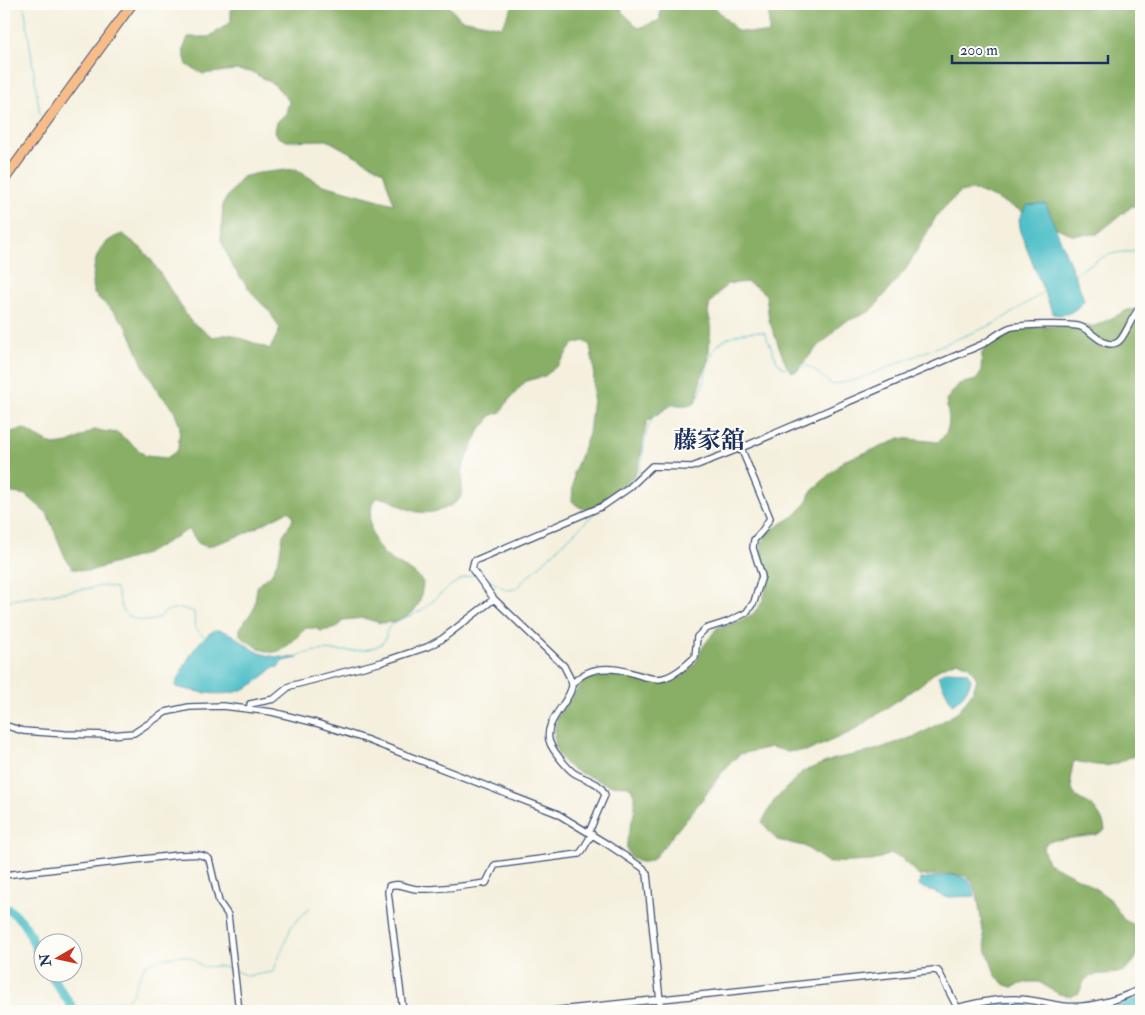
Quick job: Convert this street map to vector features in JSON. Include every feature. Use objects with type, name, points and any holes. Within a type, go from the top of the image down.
[{"type":"main road","points":[[4,180],[132,4]]},
{"type":"street","points":[[572,684],[564,666],[494,600],[472,569],[474,562],[604,506],[629,488],[652,466],[692,467],[968,351],[1009,328],[1019,326],[1080,326],[1106,344],[1117,344],[1141,307]]},
{"type":"street","points":[[403,1011],[388,892],[389,886],[396,884],[414,889],[428,889],[486,883],[495,865],[579,854],[590,833],[605,795],[598,785],[569,769],[550,744],[548,733],[572,684],[587,672],[597,669],[630,672],[645,678],[660,679],[667,676],[680,670],[695,657],[697,636],[705,629],[746,613],[754,602],[762,576],[753,548],[754,540],[770,518],[741,448]]},
{"type":"street","points":[[250,709],[250,704],[274,700],[290,686],[382,662],[427,647],[442,639],[494,600]]},
{"type":"street","points":[[4,725],[23,731],[110,735],[134,732],[166,712],[189,707],[222,706],[272,712],[316,723],[396,750],[556,813],[643,868],[647,874],[661,1011]]},
{"type":"street","points":[[4,875],[178,855],[195,854],[205,856],[209,859],[220,902],[228,915],[239,1011]]},
{"type":"street","points":[[550,1011],[934,970],[940,974],[959,1009]]},
{"type":"street","points":[[945,1011],[983,1002],[1018,999],[1064,1006],[1086,1006],[1116,999],[1141,989]]},
{"type":"green space","points":[[231,4],[447,4],[461,19],[501,27],[514,4],[620,4],[622,12],[639,28],[660,20],[660,4],[712,4],[737,31],[769,34],[769,4],[1141,4],[1141,204],[1131,207],[1097,234],[1072,235],[975,190],[960,192],[937,215],[906,269],[871,311],[840,324],[816,348],[797,371],[792,372],[786,365],[769,320],[766,295],[747,282],[727,284],[710,303],[708,313],[711,324],[708,362],[694,404],[670,406],[647,421],[640,462],[635,474],[614,494],[589,509],[584,509],[572,501],[574,472],[589,434],[594,368],[590,345],[584,341],[573,344],[559,364],[545,376],[526,381],[501,412],[490,416],[487,423],[481,427],[464,464],[462,496],[457,501],[444,509],[422,512],[408,509],[388,500],[375,498],[372,507],[371,525],[375,542],[387,556],[413,572],[423,582],[421,597],[413,612],[395,622],[381,623],[363,618],[343,620],[337,628],[321,631],[315,628],[306,628],[289,645],[276,652],[269,652],[240,636],[240,628],[254,609],[257,587],[271,575],[279,558],[283,535],[292,522],[293,516],[288,511],[244,534],[207,547],[198,543],[189,529],[146,554],[89,571],[73,569],[65,557],[47,513],[26,495],[6,492],[4,489],[4,436],[10,432],[24,429],[53,445],[69,443],[94,430],[118,433],[146,456],[167,458],[178,450],[180,426],[173,408],[159,393],[143,365],[127,327],[94,294],[94,265],[101,249],[106,243],[123,234],[142,249],[152,261],[191,322],[213,337],[230,334],[270,349],[280,329],[270,312],[256,298],[232,266],[221,240],[223,203],[242,177],[296,169],[320,184],[394,204],[383,171],[327,140],[287,141],[278,137],[275,131],[277,122],[286,113],[289,101],[275,85],[252,72],[235,70],[203,74],[187,65],[183,50],[188,37],[209,37],[231,22]]},
{"type":"green space","points":[[1141,309],[1141,758],[1134,756],[1105,766],[1074,761],[1071,775],[1073,790],[1078,798],[1096,811],[1102,820],[1105,830],[1096,835],[1048,841],[1043,848],[1048,863],[1086,882],[1110,899],[1124,920],[1135,925],[1141,932],[1140,945],[1133,963],[1117,973],[1089,977],[1085,980],[1079,993],[1071,996],[1059,994],[1039,982],[1028,982],[1012,987],[1004,984],[996,976],[986,949],[977,894],[973,883],[966,876],[951,874],[919,876],[900,857],[891,854],[872,861],[829,863],[804,846],[777,840],[762,822],[774,801],[802,772],[834,759],[869,752],[919,735],[957,713],[972,693],[977,679],[969,666],[957,661],[940,668],[920,685],[853,731],[808,751],[786,751],[771,747],[740,754],[723,771],[654,858],[642,862],[631,857],[628,853],[627,841],[635,809],[635,801],[629,786],[609,785],[576,771],[558,755],[554,737],[557,717],[583,681],[598,673],[619,672],[643,679],[665,680],[683,677],[695,664],[703,647],[717,628],[735,623],[753,614],[763,601],[766,579],[761,551],[763,535],[794,516],[806,504],[810,493],[843,461],[886,445],[899,438],[938,442],[946,432],[949,423],[946,400],[959,384],[976,380],[981,373],[982,353],[989,344],[1009,333],[1028,327],[1095,326],[1128,310]]},
{"type":"water","points":[[1046,204],[1084,301],[1067,314],[1053,314],[1021,234],[1019,219],[1027,205]]},
{"type":"water","points":[[215,630],[227,633],[265,655],[298,658],[283,661],[278,667],[272,668],[251,685],[231,693],[198,692],[176,687],[175,685],[196,647]]},
{"type":"water","points":[[946,671],[967,672],[971,679],[964,693],[952,704],[938,676]]},
{"type":"water","points":[[951,875],[968,880],[973,886],[975,896],[946,897],[919,886],[920,879]]},
{"type":"waterway","points":[[24,4],[40,115]]},
{"type":"waterway","points":[[1073,275],[1105,256],[1120,252],[1141,252]]},
{"type":"waterway","points":[[637,477],[647,430],[655,414],[666,406],[690,401],[699,396],[713,351],[727,338],[748,332],[765,333],[777,361],[783,368],[807,366],[832,385],[859,379],[996,323],[1044,292]]},
{"type":"waterway","points":[[480,576],[508,590],[515,589],[596,512]]},
{"type":"waterway","points":[[294,658],[316,651],[358,651],[381,644],[392,624],[420,611],[459,580],[473,575]]},
{"type":"waterway","points":[[4,601],[104,586],[115,588],[125,613],[136,619],[154,620],[174,609],[194,612],[195,627],[204,637]]},
{"type":"waterway","points":[[4,907],[19,918],[32,939]]},
{"type":"waterway","points":[[236,971],[247,976],[273,972],[292,925],[310,908]]},
{"type":"waterway","points":[[73,1008],[126,1001],[132,994],[145,965],[164,958],[188,956],[202,967],[218,966],[232,969]]},
{"type":"waterway","points":[[55,982],[75,1011]]},
{"type":"waterway","points":[[1113,1011],[1141,1001]]},
{"type":"waterway","points":[[979,1011],[1009,1008],[1047,1011]]},
{"type":"district","name":"藤家舘","points":[[709,440]]}]
